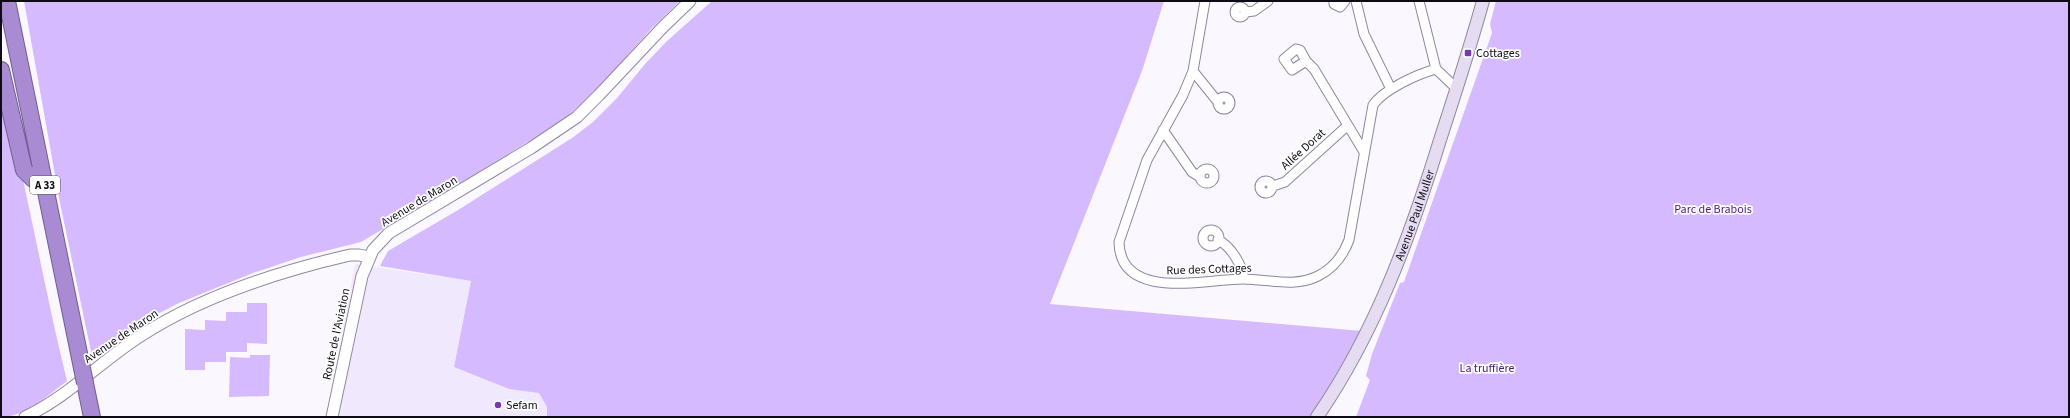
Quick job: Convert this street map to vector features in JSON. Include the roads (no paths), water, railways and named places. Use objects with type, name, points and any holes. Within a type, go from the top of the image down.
[{"type":"highway","name":"A 33","points":[[7,1],[31,116],[79,379],[82,417]]},
{"type":"highway","points":[[19,1],[28,70],[34,98],[31,116]]},
{"type":"highway","name":"A 33","points":[[1,22],[33,179],[79,379],[92,417]]},
{"type":"highway","points":[[1,70],[24,170],[33,179]]},
{"type":"main road","name":"Avenue Paul Muller","points":[[1317,417],[1348,369],[1383,298],[1411,227],[1457,89],[1483,1]]},
{"type":"street","name":"Avenue de Maron","points":[[25,417],[54,400],[140,336],[177,315],[239,289],[293,272],[350,255],[369,257],[376,245],[393,230],[531,148],[577,116],[690,1]]},
{"type":"street","name":"Rue des Cottages","points":[[1205,1],[1194,71],[1146,164],[1121,235],[1119,248],[1124,263],[1127,267],[1139,275],[1168,284],[1244,279],[1303,282],[1318,277],[1334,266],[1343,253],[1349,240],[1373,105],[1380,96],[1391,89],[1436,69]]},
{"type":"street","points":[[1246,12],[1254,11],[1268,1]]},
{"type":"street","points":[[1334,1],[1334,4],[1340,7],[1345,1]]},
{"type":"street","points":[[1356,1],[1364,34],[1391,89]]},
{"type":"street","points":[[1419,1],[1436,69],[1457,89]]},
{"type":"street","points":[[1306,61],[1314,69],[1364,152]]},
{"type":"street","points":[[1194,71],[1218,102]]},
{"type":"street","name":"Allée Dorat","points":[[1273,186],[1285,182],[1345,122]]},
{"type":"street","points":[[1163,130],[1192,172],[1200,177]]},
{"type":"street","points":[[1218,240],[1224,242],[1242,268],[1244,279]]},
{"type":"street","name":"Route de l'Aviation","points":[[332,417],[348,334],[362,276],[369,257]]},
{"type":"place","name":"Cottages","points":[[1468,53]]},
{"type":"place","name":"Sefam","points":[[498,405]]},
{"type":"park label","name":"Parc de Brabois","points":[[1713,209]]},
{"type":"park label","name":"La truffière","points":[[1487,368]]}]
